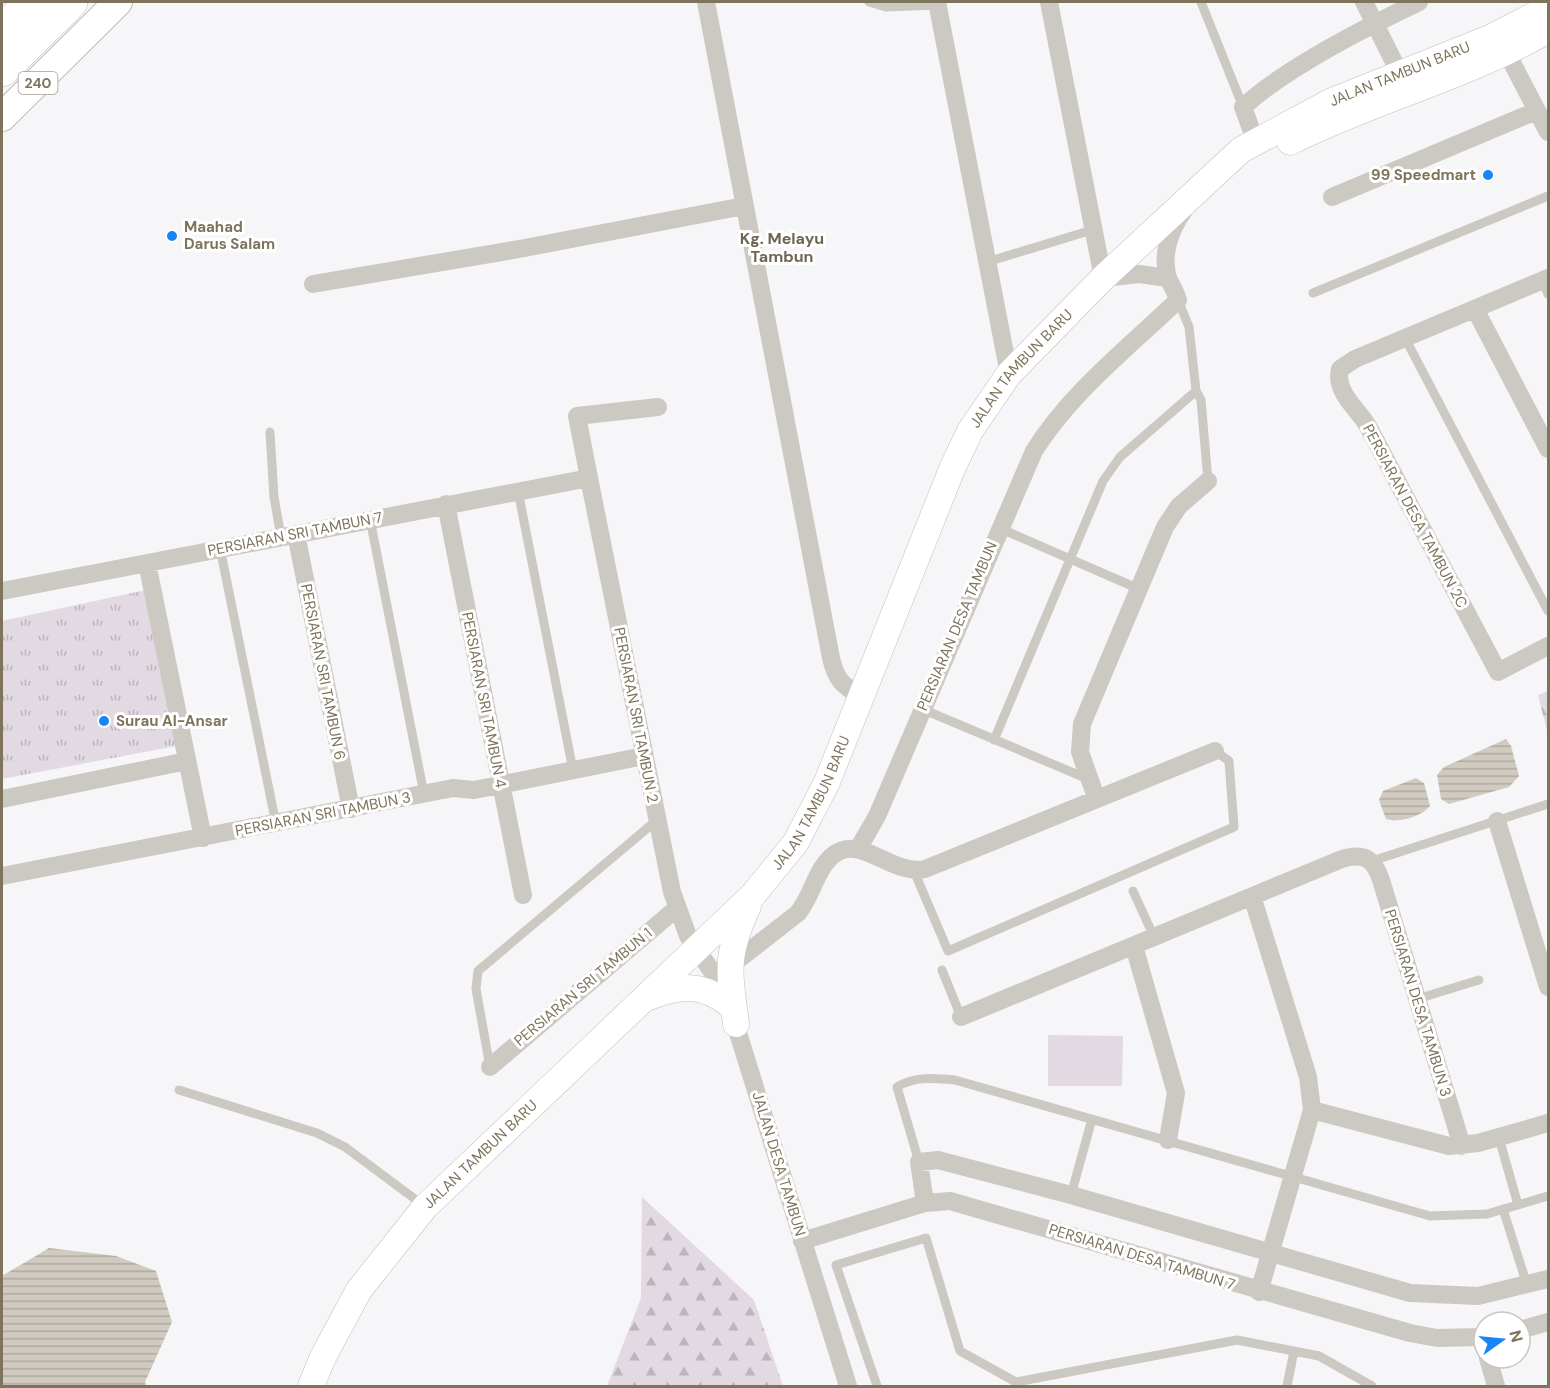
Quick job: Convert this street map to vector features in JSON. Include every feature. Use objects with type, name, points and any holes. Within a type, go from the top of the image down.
[{"type":"highway","points":[[2,70],[21,21],[71,2]]},
{"type":"main road","name":"240","points":[[2,117],[118,2]]},
{"type":"main road","name":"JALAN TAMBUN BARU","points":[[311,1386],[323,1357],[359,1290],[425,1207],[753,895],[779,865],[812,814],[862,697],[952,469],[970,431],[1009,374],[1103,278],[1241,150],[1332,101],[1524,21],[1548,8]]},
{"type":"main road","points":[[1507,53],[1524,21]]},
{"type":"main road","name":"JALAN TAMBUN BARU","points":[[1226,166],[1249,163],[1372,105],[1507,53],[1548,30]]},
{"type":"main road","points":[[1372,105],[1400,74],[1442,77]]},
{"type":"main road","points":[[733,1014],[731,947],[753,895]]},
{"type":"main road","points":[[643,999],[675,987],[687,986],[710,991],[733,1014]]},
{"type":"street","points":[[706,2],[831,658],[836,677],[842,686],[862,697]]},
{"type":"street","points":[[1049,2],[1103,278],[1139,274],[1168,278]]},
{"type":"street","points":[[1364,2],[1400,74]]},
{"type":"street","points":[[1255,141],[1243,107],[1261,90],[1374,23],[1419,2]]},
{"type":"street","points":[[937,3],[1009,374]]},
{"type":"street","points":[[1507,53],[1548,132]]},
{"type":"street","points":[[1332,197],[1536,111]]},
{"type":"street","points":[[1178,300],[1168,278],[1167,262],[1171,231],[1197,190]]},
{"type":"street","points":[[313,284],[519,249],[744,206]]},
{"type":"street","points":[[1405,338],[1475,309],[1546,285]]},
{"type":"street","name":"PERSIARAN DESA TAMBUN","points":[[858,849],[877,816],[1022,474],[1052,423],[1079,393],[1178,300]]},
{"type":"street","points":[[1475,309],[1548,449]]},
{"type":"street","name":"PERSIARAN DESA TAMBUN 2C","points":[[1405,338],[1347,363],[1340,369],[1338,376],[1344,395],[1370,428],[1498,672],[1548,646]]},
{"type":"street","name":"PERSIARAN SRI TAMBUN 2","points":[[658,407],[577,416],[676,908],[696,949]]},
{"type":"street","name":"PERSIARAN SRI TAMBUN 7","points":[[2,591],[589,478]]},
{"type":"street","points":[[1096,797],[1080,752],[1082,723],[1172,516],[1208,481]]},
{"type":"street","name":"PERSIARAN SRI TAMBUN 4","points":[[446,504],[523,895]]},
{"type":"street","name":"PERSIARAN SRI TAMBUN 6","points":[[288,536],[351,809]]},
{"type":"street","points":[[147,563],[203,838]]},
{"type":"street","points":[[730,966],[798,913],[807,903],[822,868],[839,851],[858,849],[894,867],[914,871],[1215,751]]},
{"type":"street","name":"PERSIARAN SRI TAMBUN 3","points":[[2,876],[276,825],[453,788],[474,790],[644,756]]},
{"type":"street","points":[[2,799],[187,761]]},
{"type":"street","points":[[1497,821],[1545,961],[1548,987]]},
{"type":"street","points":[[961,1017],[1352,856],[1360,855],[1372,861]]},
{"type":"street","name":"PERSIARAN DESA TAMBUN 3","points":[[1372,861],[1381,880],[1462,1146]]},
{"type":"street","points":[[1252,896],[1308,1077],[1312,1110],[1259,1292]]},
{"type":"street","name":"PERSIARAN SRI TAMBUN 1","points":[[490,1067],[676,908]]},
{"type":"street","points":[[1134,946],[1176,1093],[1168,1140]]},
{"type":"street","name":"JALAN DESA TAMBUN","points":[[696,949],[719,983],[733,1014],[848,1386]]},
{"type":"street","points":[[1312,1110],[1436,1144],[1462,1146],[1548,1123]]},
{"type":"street","points":[[926,1203],[919,1162],[954,1162],[1410,1293],[1478,1296],[1548,1279]]},
{"type":"street","name":"PERSIARAN DESA TAMBUN 7","points":[[802,1241],[926,1203],[950,1201],[1259,1292],[1410,1333],[1437,1338],[1472,1340]]},
{"type":"street","points":[[1532,1327],[1548,1322]]},
{"type":"street","points":[[1491,1370],[1496,1386]]},
{"type":"lane","points":[[869,2],[886,7],[937,3]]},
{"type":"lane","points":[[1201,2],[1243,107]]},
{"type":"lane","points":[[1313,293],[1548,196]]},
{"type":"lane","points":[[987,262],[1092,230]]},
{"type":"lane","points":[[1178,300],[1189,327],[1196,391],[1201,400],[1208,481]]},
{"type":"lane","points":[[1405,338],[1548,611]]},
{"type":"lane","points":[[994,740],[1103,481],[1120,457],[1196,391]]},
{"type":"lane","points":[[270,432],[274,497],[288,536]]},
{"type":"lane","points":[[518,491],[573,770]]},
{"type":"lane","points":[[370,519],[424,794]]},
{"type":"lane","points":[[999,528],[1139,589]]},
{"type":"lane","points":[[220,548],[276,825]]},
{"type":"lane","points":[[922,709],[1089,779]]},
{"type":"lane","points":[[914,871],[948,951],[1234,827],[1228,761],[1215,751]]},
{"type":"lane","points":[[1372,861],[1548,804]]},
{"type":"lane","points":[[490,1067],[476,990],[478,971],[657,820]]},
{"type":"lane","points":[[1133,891],[1154,937]]},
{"type":"lane","points":[[942,970],[961,1017]]},
{"type":"lane","points":[[1417,999],[1479,980]]},
{"type":"lane","points":[[919,1162],[897,1087],[904,1082],[929,1077],[955,1080],[1430,1216],[1474,1216],[1548,1196]]},
{"type":"lane","points":[[179,1090],[317,1133],[345,1147],[425,1207]]},
{"type":"lane","points":[[1071,1195],[1092,1119]]},
{"type":"lane","points":[[1498,1138],[1518,1205]]},
{"type":"lane","points":[[1503,1209],[1527,1285]]},
{"type":"lane","points":[[877,1386],[872,1379],[836,1265],[926,1238],[960,1351],[1016,1382],[1237,1340],[1319,1356],[1372,1386]]},
{"type":"lane","points":[[1288,1386],[1294,1351]]},
{"type":"green space","points":[[146,590],[176,746],[2,779],[2,621]]},
{"type":"green space","points":[[1548,691],[1548,735],[1538,695]]},
{"type":"green space","points":[[1048,1035],[1123,1036],[1122,1086],[1048,1086]]},
{"type":"green space","points":[[642,1197],[754,1300],[783,1386],[607,1386],[641,1298]]},
{"type":"shaded area","points":[[1506,739],[1511,746],[1519,776],[1509,787],[1449,804],[1441,799],[1437,775],[1444,767]]},
{"type":"shaded area","points":[[1416,778],[1424,783],[1430,806],[1410,818],[1386,819],[1379,800],[1383,791]]},
{"type":"shaded area","points":[[49,1248],[116,1256],[156,1271],[172,1322],[145,1382],[146,1386],[2,1386],[2,1276]]},
{"type":"place","name":"99 Speedmart","points":[[1488,175]]},
{"type":"place","name":"Maahad Darus Salam","points":[[172,236]]},
{"type":"place","name":"Surau Al-Ansar","points":[[104,721]]},
{"type":"district","name":"Kg. Melayu Tambun","points":[[782,247]]}]
